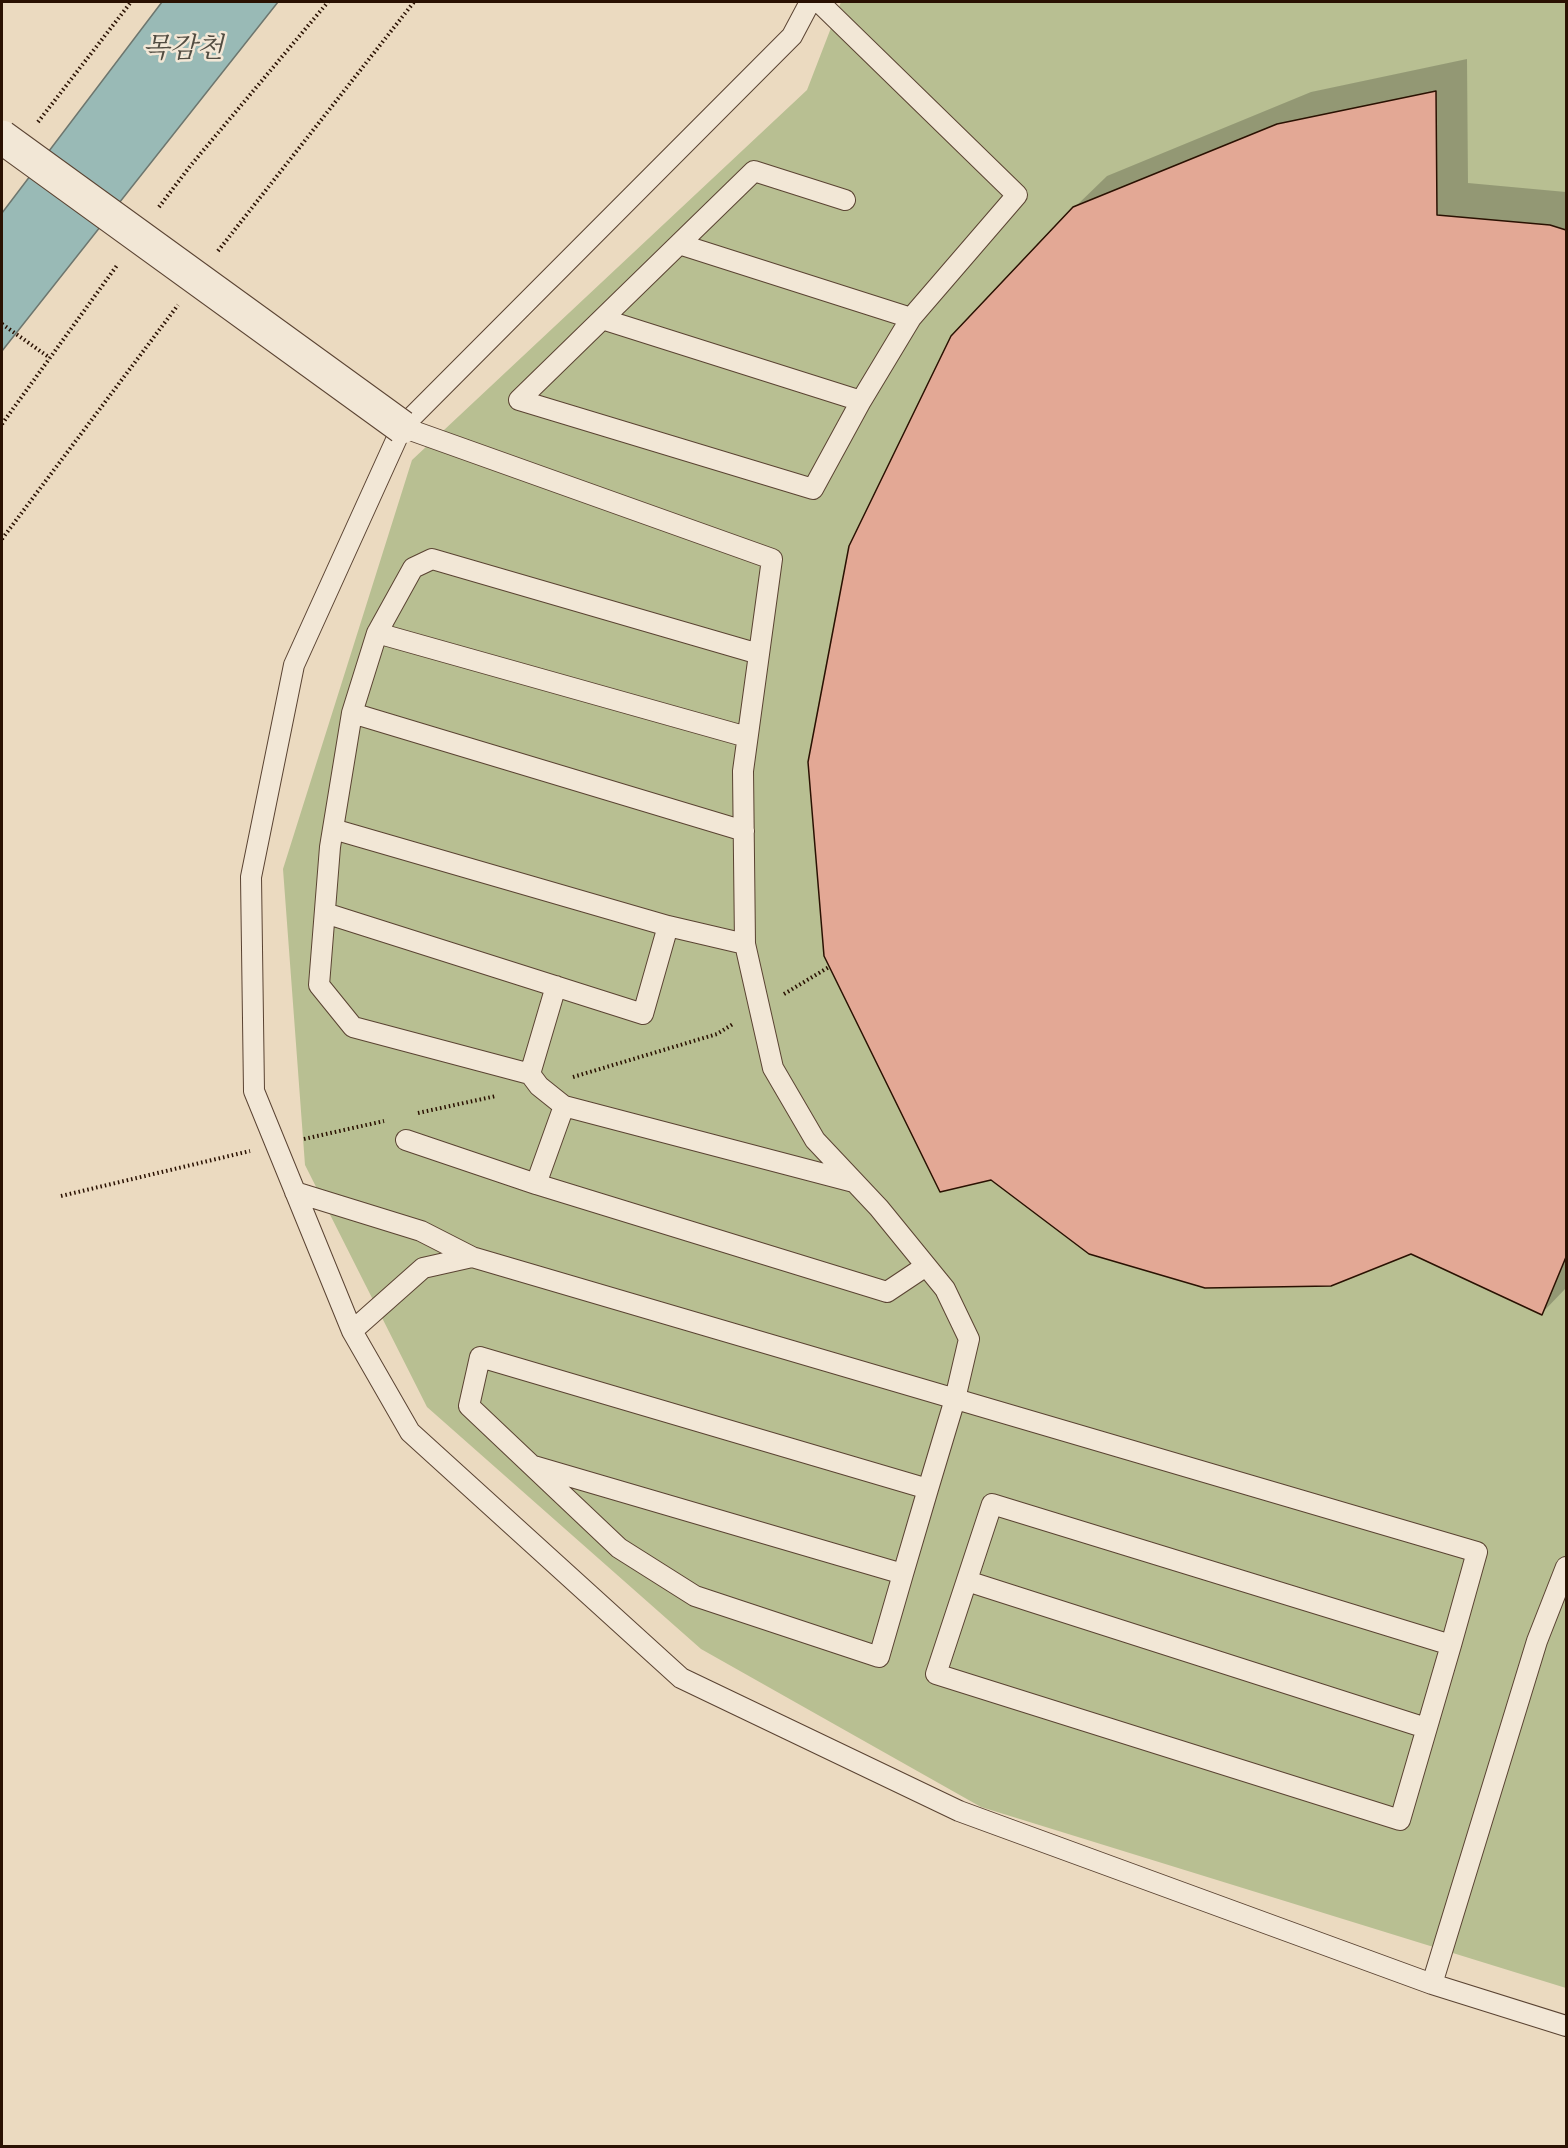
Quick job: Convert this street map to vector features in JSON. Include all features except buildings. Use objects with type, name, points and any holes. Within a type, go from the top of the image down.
[{"type":"street","points":[[2,137],[402,427]]},
{"type":"lane","points":[[810,2],[792,36],[402,427],[294,665],[251,877],[254,1091],[352,1331],[410,1432],[681,1678],[959,1811],[1432,1984],[1566,2026]]},
{"type":"lane","points":[[819,2],[1017,195],[911,318],[861,401],[813,489],[519,400],[754,171],[845,200]]},
{"type":"lane","points":[[679,244],[911,318]]},
{"type":"lane","points":[[602,319],[861,401]]},
{"type":"lane","points":[[402,427],[772,559],[743,771],[745,944],[773,1068],[815,1140],[879,1208],[945,1289],[969,1339],[955,1399],[879,1657],[695,1596],[619,1548],[469,1406],[480,1357],[928,1489]]},
{"type":"lane","points":[[759,654],[432,559],[412,568],[377,633],[352,713],[333,829],[319,985],[353,1027],[534,1080],[564,1106],[854,1182]]},
{"type":"lane","points":[[377,633],[747,737]]},
{"type":"lane","points":[[352,713],[744,831]]},
{"type":"lane","points":[[333,829],[668,926],[745,944]]},
{"type":"lane","points":[[325,913],[643,1014],[668,926]]},
{"type":"lane","points":[[534,1080],[556,986]]},
{"type":"lane","points":[[536,1184],[564,1106]]},
{"type":"lane","points":[[406,1140],[536,1184],[887,1292],[926,1266]]},
{"type":"lane","points":[[295,1192],[421,1231],[472,1257],[1478,1552],[1400,1820],[936,1674],[992,1504],[1450,1645]]},
{"type":"lane","points":[[352,1331],[423,1268],[472,1257]]},
{"type":"lane","points":[[531,1465],[903,1574]]},
{"type":"lane","points":[[1432,1984],[1538,1641],[1566,1567]]},
{"type":"lane","points":[[967,1581],[1426,1728]]},
{"type":"path","points":[[37,124],[131,2]]},
{"type":"path","points":[[2,324],[50,358]]},
{"type":"path","points":[[778,997],[829,967]]},
{"type":"path","points":[[413,1114],[534,1080],[717,1034],[737,1022]]},
{"type":"path","points":[[61,1196],[390,1119]]},
{"type":"green space","points":[[841,2],[1566,2],[1566,1988],[981,1807],[701,1649],[427,1407],[305,1165],[283,869],[412,460],[807,90]]},
{"type":"water","name":"목감천","points":[[162,2],[278,2],[2,351],[2,213]]}]
